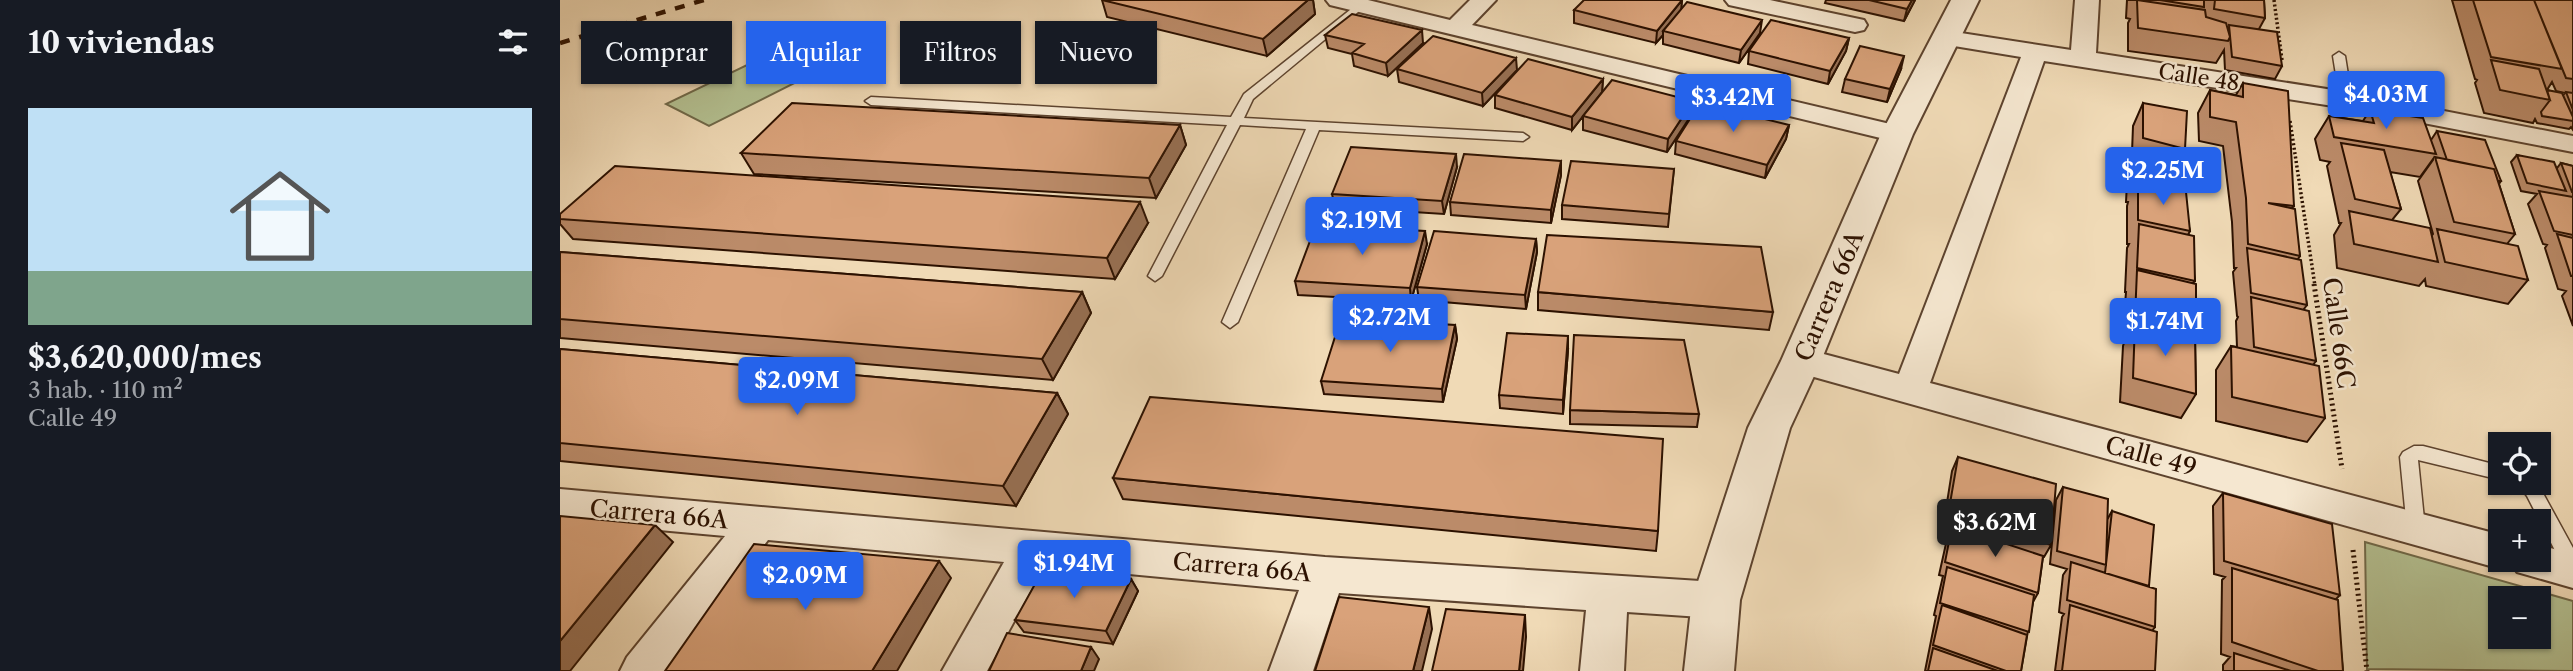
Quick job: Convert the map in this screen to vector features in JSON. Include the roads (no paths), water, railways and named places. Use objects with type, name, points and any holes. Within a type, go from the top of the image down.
[{"type":"street","points":[[1456,27],[1484,0]]},
{"type":"street","points":[[1737,0],[1855,25]]},
{"type":"street","name":"Carrera 66A","points":[[1709,671],[1716,600],[1769,428],[1801,361],[1898,134],[1965,0]]},
{"type":"street","points":[[2083,59],[2087,0]]},
{"type":"street","points":[[1349,2],[1898,134]]},
{"type":"street","name":"Calle 48","points":[[1948,38],[2346,100],[2573,144]]},
{"type":"street","points":[[1910,390],[2035,52]]},
{"type":"street","name":"Calle 49","points":[[1801,361],[2488,549]]},
{"type":"street","name":"Carrera 66A","points":[[560,505],[1325,575],[1716,600]]},
{"type":"street","name":"Carrera 66A","points":[[642,671],[759,523]]},
{"type":"street","points":[[964,671],[1033,548]]},
{"type":"street","points":[[2551,564],[2573,569]]},
{"type":"street","name":"Carrera 66A","points":[[1292,671],[1325,575]]},
{"type":"street","points":[[1602,671],[1608,593]]},
{"type":"lane","points":[[1156,276],[1248,96],[1349,2]]},
{"type":"lane","points":[[2339,56],[2346,100]]},
{"type":"lane","points":[[871,101],[1523,137]]},
{"type":"lane","points":[[1230,322],[1314,125]]},
{"type":"lane","points":[[2417,530],[2409,457],[2414,453],[2423,453],[2488,470]]},
{"type":"lane","points":[[2535,495],[2573,569]]},
{"type":"railway","points":[[560,43],[704,0]]}]
